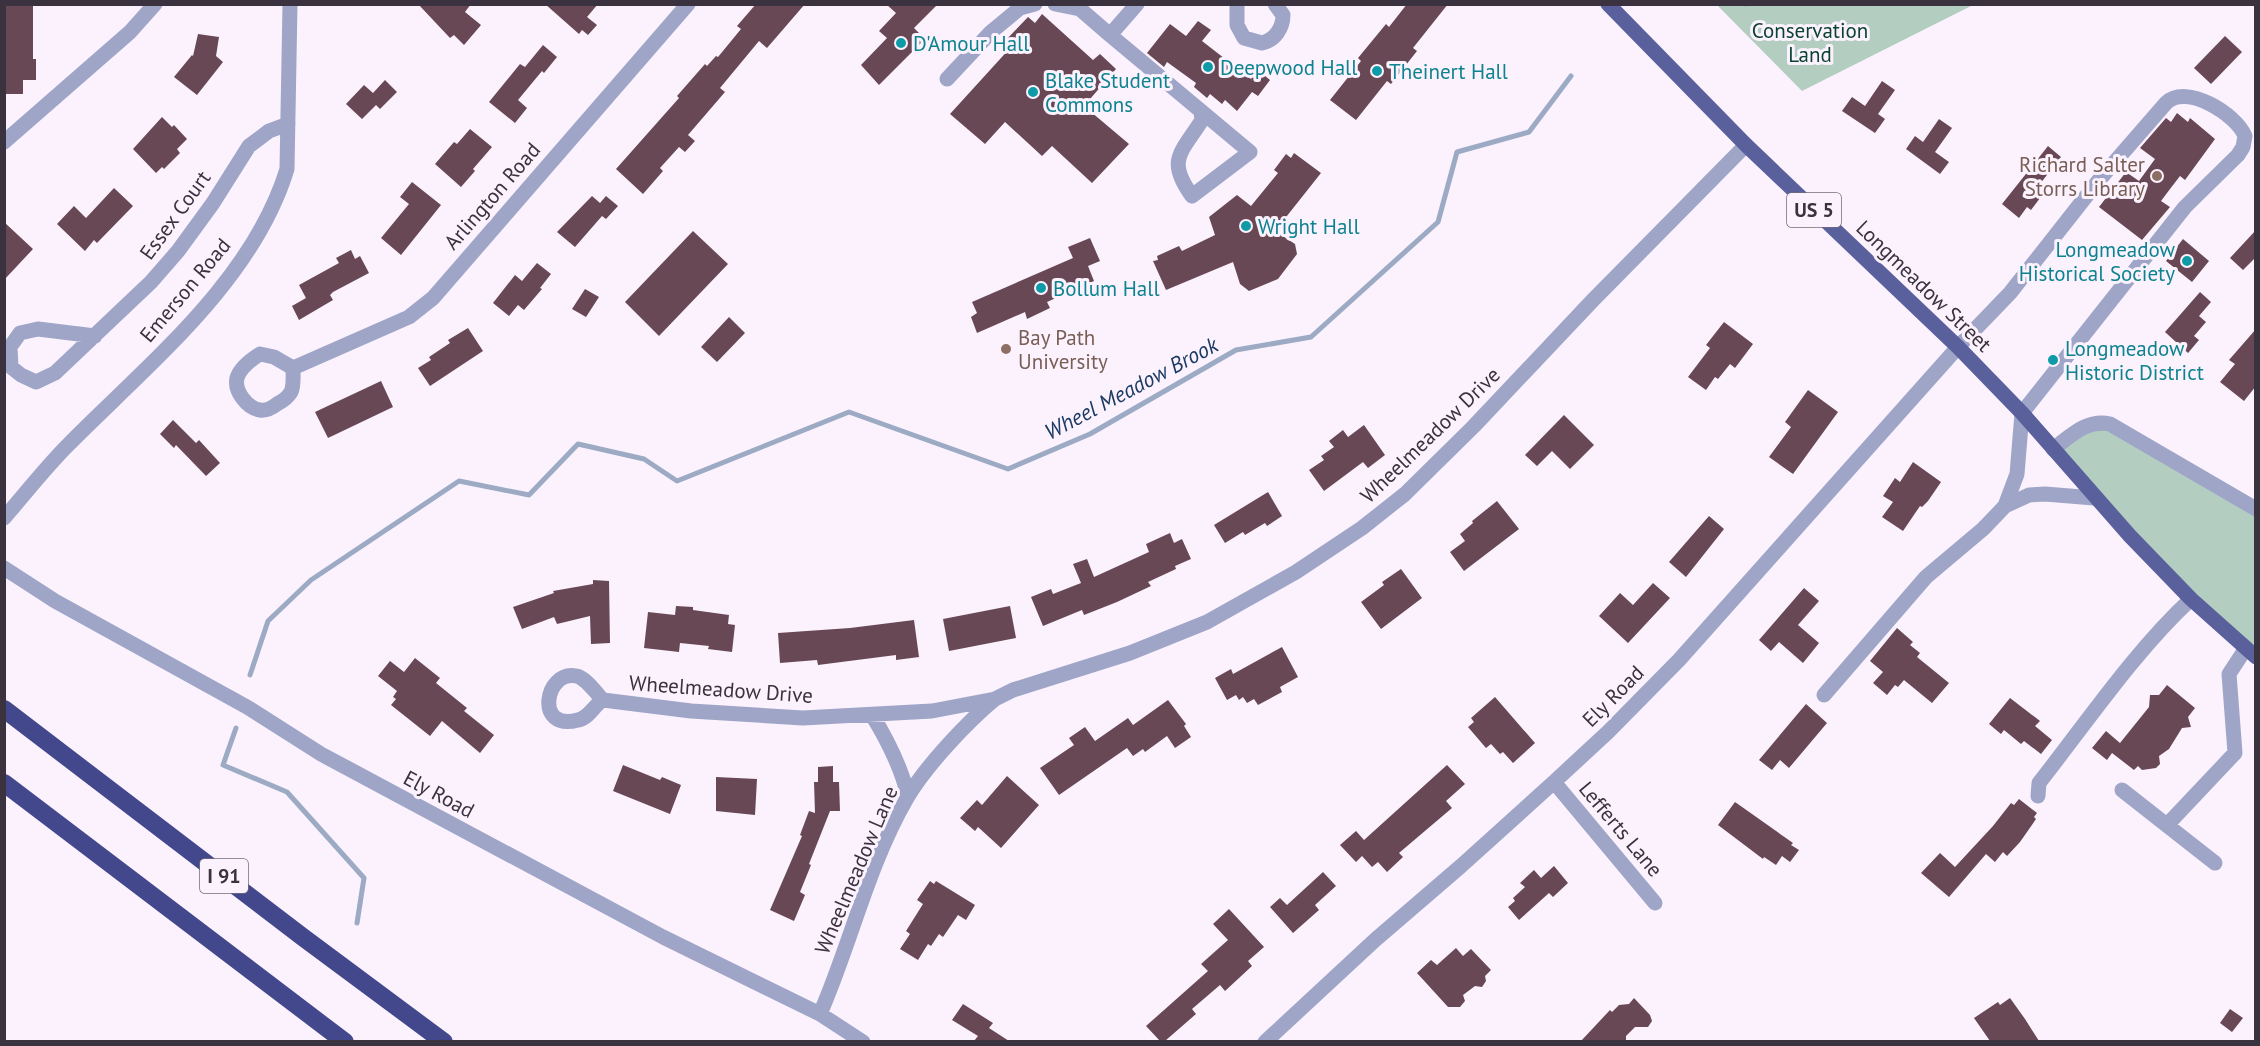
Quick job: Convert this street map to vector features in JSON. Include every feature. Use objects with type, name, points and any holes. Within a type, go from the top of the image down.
[{"type":"highway","name":"I 91","points":[[4,709],[304,938],[444,1041]]},
{"type":"highway","name":"I 91","points":[[4,783],[345,1041]]},
{"type":"main road","name":"Longmeadow Street","points":[[1608,4],[1746,145],[1959,347],[2022,413],[2094,498],[2191,599],[2251,653]]},
{"type":"street","points":[[4,142],[130,32],[155,4]]},
{"type":"street","name":"Emerson Road","points":[[4,518],[65,448],[192,321],[233,272],[256,236],[282,186],[288,162],[290,4]]},
{"type":"street","name":"Arlington Road","points":[[293,368],[409,317],[433,298],[688,4]]},
{"type":"street","points":[[1055,4],[1080,9],[1250,152],[1192,196],[1179,173],[1177,159],[1202,120],[1201,113]]},
{"type":"street","points":[[1110,35],[1137,4]]},
{"type":"street","points":[[1237,4],[1237,25],[1244,38],[1262,43],[1273,38],[1282,26],[1282,15],[1275,4]]},
{"type":"street","points":[[947,79],[992,32],[1023,6]]},
{"type":"street","name":"Ely Road","points":[[1265,1041],[1375,940],[1554,782],[1608,732],[1679,660],[2010,293],[2099,180],[2169,100],[2184,95],[2198,99],[2227,116],[2242,129],[2245,139],[2238,155],[2185,207],[2022,413]]},
{"type":"street","name":"Essex Court","points":[[95,336],[29,330],[17,336],[9,347],[11,366],[21,375],[36,382],[55,373],[95,336],[151,282],[178,251],[213,203],[249,146],[260,136],[288,124]]},
{"type":"street","name":"Wheelmeadow Drive","points":[[603,700],[761,717],[803,718],[932,711],[995,699],[1013,690],[1130,653],[1207,622],[1296,572],[1362,528],[1405,494],[1474,426],[1593,300],[1746,145]]},
{"type":"street","points":[[2005,506],[2017,474],[2022,413]]},
{"type":"street","points":[[2053,449],[2088,424],[2099,422],[2110,424],[2256,509]]},
{"type":"street","points":[[1824,695],[1926,577],[1983,529],[2005,506],[2029,495],[2094,498]]},
{"type":"street","name":"Ely Road","points":[[4,568],[55,601],[247,707],[321,754],[663,937],[820,1014],[863,1041]]},
{"type":"street","points":[[2038,796],[2039,783],[2133,664],[2174,615],[2191,599]]},
{"type":"street","points":[[2167,825],[2235,753],[2229,674],[2251,653]]},
{"type":"street","name":"Wheelmeadow Lane","points":[[820,1014],[881,855],[908,796],[926,770],[995,699]]},
{"type":"street","points":[[872,714],[893,750],[902,771],[908,796]]},
{"type":"street","name":"Lefferts Lane","points":[[1554,782],[1655,903]]},
{"type":"street","points":[[2122,790],[2214,863]]},
{"type":"green space","name":"Conservation Land","points":[[1717,5],[1973,5],[1802,91]]},
{"type":"green space","points":[[2099,422],[2255,509],[2255,657],[2053,449]]},
{"type":"building","points":[[4,4],[33,4],[33,59],[36,59],[36,80],[23,80],[23,94],[4,94]]},
{"type":"building","points":[[418,4],[471,4],[465,12],[481,25],[464,45],[454,35],[450,38]]},
{"type":"building","points":[[545,4],[598,4],[587,17],[597,25],[588,35],[582,30],[579,34]]},
{"type":"building","points":[[756,4],[805,4],[767,48],[759,41],[720,88],[725,92],[688,135],[695,141],[685,152],[679,147],[660,168],[663,171],[643,194],[616,169],[679,98],[677,96],[705,64],[707,66],[716,56],[718,57],[741,29],[737,26]]},
{"type":"building","name":"D'Amour Hall","points":[[886,4],[938,4],[914,28],[925,39],[879,85],[861,65],[887,38],[879,31],[896,13]]},
{"type":"building","name":"Theinert Hall","points":[[1407,4],[1448,4],[1413,48],[1417,51],[1391,84],[1387,81],[1356,120],[1330,100],[1361,61],[1358,58],[1386,24],[1389,27]]},
{"type":"building","name":"Blake Student Commons","points":[[1042,14],[1093,60],[1100,54],[1116,69],[1084,106],[1129,144],[1092,183],[1052,146],[1042,156],[1005,122],[985,144],[950,114],[1011,47],[1004,42],[1028,17],[1035,23]]},
{"type":"building","name":"Deepwood Hall","points":[[1198,21],[1211,30],[1202,41],[1251,79],[1258,70],[1270,80],[1258,96],[1252,92],[1237,111],[1225,100],[1222,104],[1210,94],[1207,98],[1194,87],[1196,83],[1167,62],[1164,67],[1147,53],[1170,24],[1186,36]]},
{"type":"building","points":[[198,34],[219,37],[216,56],[223,62],[197,95],[174,77],[193,56]]},
{"type":"building","points":[[2225,36],[2242,52],[2211,84],[2194,68]]},
{"type":"building","points":[[543,45],[557,57],[518,100],[527,108],[515,123],[489,102],[520,64],[525,67]]},
{"type":"building","points":[[385,80],[397,92],[380,109],[376,105],[362,119],[346,104],[364,85],[373,93]]},
{"type":"building","points":[[1882,81],[1895,90],[1878,114],[1885,119],[1875,133],[1842,111],[1852,97],[1865,106]]},
{"type":"building","name":"Richard Salter Storrs Library","points":[[2177,113],[2188,122],[2190,118],[2215,139],[2185,180],[2180,176],[2161,201],[2170,207],[2142,240],[2099,207],[2126,172],[2139,181],[2155,159],[2140,148],[2166,118],[2171,122]]},
{"type":"building","points":[[162,117],[172,127],[174,125],[187,139],[177,149],[180,153],[164,169],[162,167],[156,173],[133,149]]},
{"type":"building","points":[[1939,119],[1952,128],[1935,152],[1949,162],[1940,174],[1906,149],[1915,136],[1923,142]]},
{"type":"building","points":[[470,129],[492,147],[461,187],[435,164],[454,142],[457,144]]},
{"type":"building","points":[[2048,146],[2061,157],[2036,189],[2043,194],[2031,210],[2027,207],[2019,218],[2002,204]]},
{"type":"building","name":"Wright Hall","points":[[1294,153],[1321,173],[1275,231],[1295,244],[1297,254],[1278,279],[1249,291],[1240,284],[1233,262],[1166,290],[1153,261],[1158,260],[1157,256],[1179,246],[1182,251],[1215,235],[1209,217],[1237,195],[1251,206],[1278,173],[1274,170],[1286,154],[1291,158]]},
{"type":"building","points":[[412,182],[441,205],[401,255],[381,238],[409,204],[400,197]]},
{"type":"building","points":[[114,188],[133,206],[97,243],[94,240],[85,251],[57,224],[74,206],[86,218]]},
{"type":"building","points":[[592,196],[600,203],[606,196],[618,206],[606,219],[602,216],[575,247],[557,232]]},
{"type":"building","points":[[4,222],[33,249],[4,280]]},
{"type":"building","points":[[2256,230],[2256,257],[2243,270],[2230,258]]},
{"type":"building","points":[[693,231],[728,264],[659,336],[625,302]]},
{"type":"building","name":"Bollum Hall","points":[[1090,238],[1100,261],[1088,266],[1094,281],[1047,302],[1050,308],[1027,319],[1025,312],[977,333],[971,317],[977,313],[972,302],[1073,258],[1068,247]]},
{"type":"building","name":"Longmeadow Historical Society","points":[[2183,239],[2209,261],[2192,282],[2166,261]]},
{"type":"building","points":[[351,250],[355,259],[360,256],[369,273],[333,292],[330,295],[333,300],[299,320],[292,306],[306,298],[299,285],[339,263],[336,258]]},
{"type":"building","points":[[537,263],[551,274],[540,288],[542,289],[524,310],[518,305],[509,316],[493,303],[515,275],[522,281]]},
{"type":"building","points":[[585,289],[599,297],[586,317],[572,309]]},
{"type":"building","points":[[2200,292],[2211,302],[2199,316],[2206,322],[2194,336],[2199,340],[2188,353],[2165,332]]},
{"type":"building","points":[[729,317],[745,333],[717,362],[701,347]]},
{"type":"building","points":[[1724,322],[1753,344],[1735,368],[1730,364],[1718,379],[1715,377],[1706,390],[1688,377],[1710,348],[1706,345]]},
{"type":"building","points":[[468,328],[483,351],[430,386],[418,368],[431,360],[429,357],[450,343],[448,340]]},
{"type":"building","points":[[2256,329],[2256,386],[2244,401],[2220,382],[2235,364],[2229,360]]},
{"type":"building","points":[[381,381],[393,407],[328,438],[315,412]]},
{"type":"building","points":[[1808,390],[1838,412],[1793,474],[1769,457],[1791,427],[1785,422]]},
{"type":"building","points":[[1564,415],[1594,445],[1570,469],[1552,451],[1537,466],[1525,455]]},
{"type":"building","points":[[173,420],[196,443],[199,440],[220,463],[206,476],[176,445],[174,448],[160,434]]},
{"type":"building","points":[[1364,425],[1385,455],[1368,468],[1363,462],[1324,491],[1309,470],[1324,460],[1321,456],[1334,447],[1329,441],[1343,430],[1348,437]]},
{"type":"building","points":[[1913,462],[1941,482],[1928,501],[1922,507],[1920,506],[1903,531],[1882,517],[1893,502],[1883,496],[1895,478],[1900,482]]},
{"type":"building","points":[[1268,492],[1282,516],[1267,526],[1265,523],[1225,543],[1214,525]]},
{"type":"building","points":[[1497,501],[1519,529],[1464,571],[1450,552],[1465,541],[1460,534]]},
{"type":"building","points":[[1709,516],[1724,529],[1686,577],[1669,562]]},
{"type":"building","points":[[1170,533],[1174,543],[1182,539],[1191,559],[1148,582],[1151,586],[1117,602],[1084,615],[1082,610],[1043,626],[1031,597],[1051,589],[1053,594],[1081,583],[1073,564],[1087,559],[1094,577],[1149,552],[1146,544]]},
{"type":"building","points":[[1401,569],[1422,598],[1381,629],[1361,602],[1384,585],[1382,582]]},
{"type":"building","points":[[593,580],[609,581],[610,643],[591,644],[590,616],[557,624],[554,617],[522,629],[513,607],[554,593],[553,591],[593,584]]},
{"type":"building","points":[[1653,583],[1670,598],[1628,643],[1599,616],[1620,593],[1633,605]]},
{"type":"building","points":[[1804,588],[1819,601],[1798,625],[1819,643],[1803,663],[1779,642],[1771,651],[1759,640]]},
{"type":"building","points":[[676,606],[693,607],[693,610],[729,615],[728,624],[735,625],[732,652],[708,649],[709,646],[680,643],[679,652],[644,648],[648,612],[675,615]]},
{"type":"building","points":[[1010,606],[1016,638],[949,651],[943,619]]},
{"type":"building","points":[[914,620],[919,657],[896,660],[896,655],[818,665],[817,660],[780,663],[778,633],[850,628]]},
{"type":"building","points":[[1897,628],[1913,642],[1910,645],[1920,653],[1917,657],[1949,683],[1932,703],[1904,680],[1898,687],[1895,685],[1887,695],[1873,683],[1883,672],[1870,661]]},
{"type":"building","points":[[1282,647],[1298,677],[1280,687],[1282,692],[1258,705],[1254,699],[1247,703],[1243,697],[1239,700],[1236,695],[1227,700],[1215,678],[1231,669],[1233,674]]},
{"type":"building","points":[[415,658],[440,678],[436,683],[467,708],[464,711],[494,735],[480,753],[442,721],[430,736],[391,705],[396,699],[393,697],[397,691],[378,676],[390,661],[404,672]]},
{"type":"building","points":[[2167,685],[2195,708],[2188,717],[2191,727],[2182,728],[2169,749],[2159,756],[2160,764],[2156,768],[2142,770],[2138,766],[2134,770],[2112,753],[2107,760],[2092,748],[2106,731],[2120,743],[2149,707],[2150,695],[2159,695]]},
{"type":"building","points":[[1495,697],[1535,743],[1513,763],[1491,744],[1486,748],[1468,727],[1474,722],[1471,718]]},
{"type":"building","points":[[2010,698],[2040,721],[2035,726],[2052,740],[2041,754],[2024,741],[2021,744],[2004,730],[2001,734],[1989,724]]},
{"type":"building","points":[[1168,700],[1186,724],[1184,726],[1191,737],[1175,748],[1167,736],[1145,752],[1143,749],[1133,756],[1127,748],[1059,795],[1040,768],[1074,745],[1069,738],[1085,727],[1095,741],[1128,718],[1133,725]]},
{"type":"building","points":[[1806,704],[1827,723],[1789,768],[1780,760],[1772,770],[1759,760]]},
{"type":"building","points":[[623,765],[660,780],[662,777],[681,785],[670,814],[613,791]]},
{"type":"building","points":[[1447,765],[1465,784],[1446,801],[1452,808],[1399,853],[1403,857],[1387,872],[1378,862],[1372,867],[1362,856],[1356,862],[1340,845],[1356,831],[1364,840]]},
{"type":"building","points":[[833,766],[833,782],[839,782],[840,811],[830,811],[809,864],[811,865],[800,892],[805,895],[794,921],[770,910],[802,836],[800,835],[809,811],[815,813],[814,782],[818,782],[818,767]]},
{"type":"building","points":[[1007,776],[1039,805],[1001,848],[978,827],[975,831],[960,818],[977,800],[982,805]]},
{"type":"building","points":[[716,777],[757,779],[755,815],[716,811]]},
{"type":"building","points":[[2019,799],[2037,813],[2034,817],[2036,819],[2007,856],[2003,852],[1995,862],[1986,854],[1949,897],[1921,873],[1940,853],[1955,867],[2011,803],[2014,805]]},
{"type":"building","points":[[1735,802],[1793,843],[1791,845],[1799,850],[1790,862],[1782,856],[1776,865],[1764,857],[1763,859],[1718,825]]},
{"type":"building","points":[[1554,866],[1568,883],[1553,897],[1549,893],[1519,920],[1508,907],[1515,901],[1513,898],[1525,887],[1520,883],[1534,870],[1541,878]]},
{"type":"building","points":[[1323,872],[1336,886],[1315,905],[1319,910],[1293,933],[1270,907],[1280,898],[1287,905]]},
{"type":"building","points":[[930,881],[934,884],[936,881],[975,905],[966,920],[958,915],[943,937],[939,934],[931,946],[928,944],[918,960],[900,949],[910,934],[906,931],[923,904],[917,900]]},
{"type":"building","points":[[1229,909],[1264,947],[1248,961],[1252,966],[1225,991],[1220,985],[1192,1009],[1196,1014],[1165,1041],[1160,1041],[1146,1026],[1208,971],[1201,964],[1228,940],[1213,924]]},
{"type":"building","points":[[1456,948],[1463,956],[1471,949],[1491,970],[1485,976],[1486,981],[1482,987],[1475,986],[1463,995],[1465,1001],[1460,1007],[1448,1007],[1417,973],[1431,960],[1437,965]]},
{"type":"building","points":[[1634,998],[1650,1015],[1652,1021],[1648,1027],[1635,1027],[1626,1036],[1626,1041],[1581,1041],[1610,1010],[1612,1012],[1619,1005],[1629,1004]]},
{"type":"building","points":[[2010,998],[2039,1041],[1990,1041],[1974,1018],[1998,1002],[2000,1005]]},
{"type":"building","points":[[963,1004],[993,1023],[989,1028],[1009,1041],[974,1041],[978,1036],[952,1020]]},
{"type":"building","points":[[2230,1009],[2243,1018],[2232,1032],[2220,1023]]},
{"type":"waterway","name":"Wheel Meadow Brook","points":[[250,675],[268,621],[311,580],[459,481],[529,495],[578,444],[644,459],[677,481],[849,412],[1008,469],[1090,434],[1236,350],[1311,337],[1438,222],[1457,152],[1529,132],[1571,76]]},
{"type":"waterway","name":"Wheel Meadow Brook","points":[[236,728],[223,765],[287,792],[364,878],[357,923]]},
{"type":"place","name":"D'Amour Hall","points":[[901,43]]},
{"type":"place","name":"Deepwood Hall","points":[[1208,67]]},
{"type":"place","name":"Theinert Hall","points":[[1377,71]]},
{"type":"place","name":"Blake Student Commons","points":[[1033,92]]},
{"type":"place","name":"Richard Salter Storrs Library","points":[[2157,176]]},
{"type":"place","name":"Wright Hall","points":[[1246,226]]},
{"type":"place","name":"Longmeadow Historical Society","points":[[2187,261]]},
{"type":"place","name":"Bollum Hall","points":[[1041,288]]},
{"type":"place","name":"Bay Path University","points":[[1006,349]]},
{"type":"place","name":"Longmeadow Historic District","points":[[2053,360]]}]
